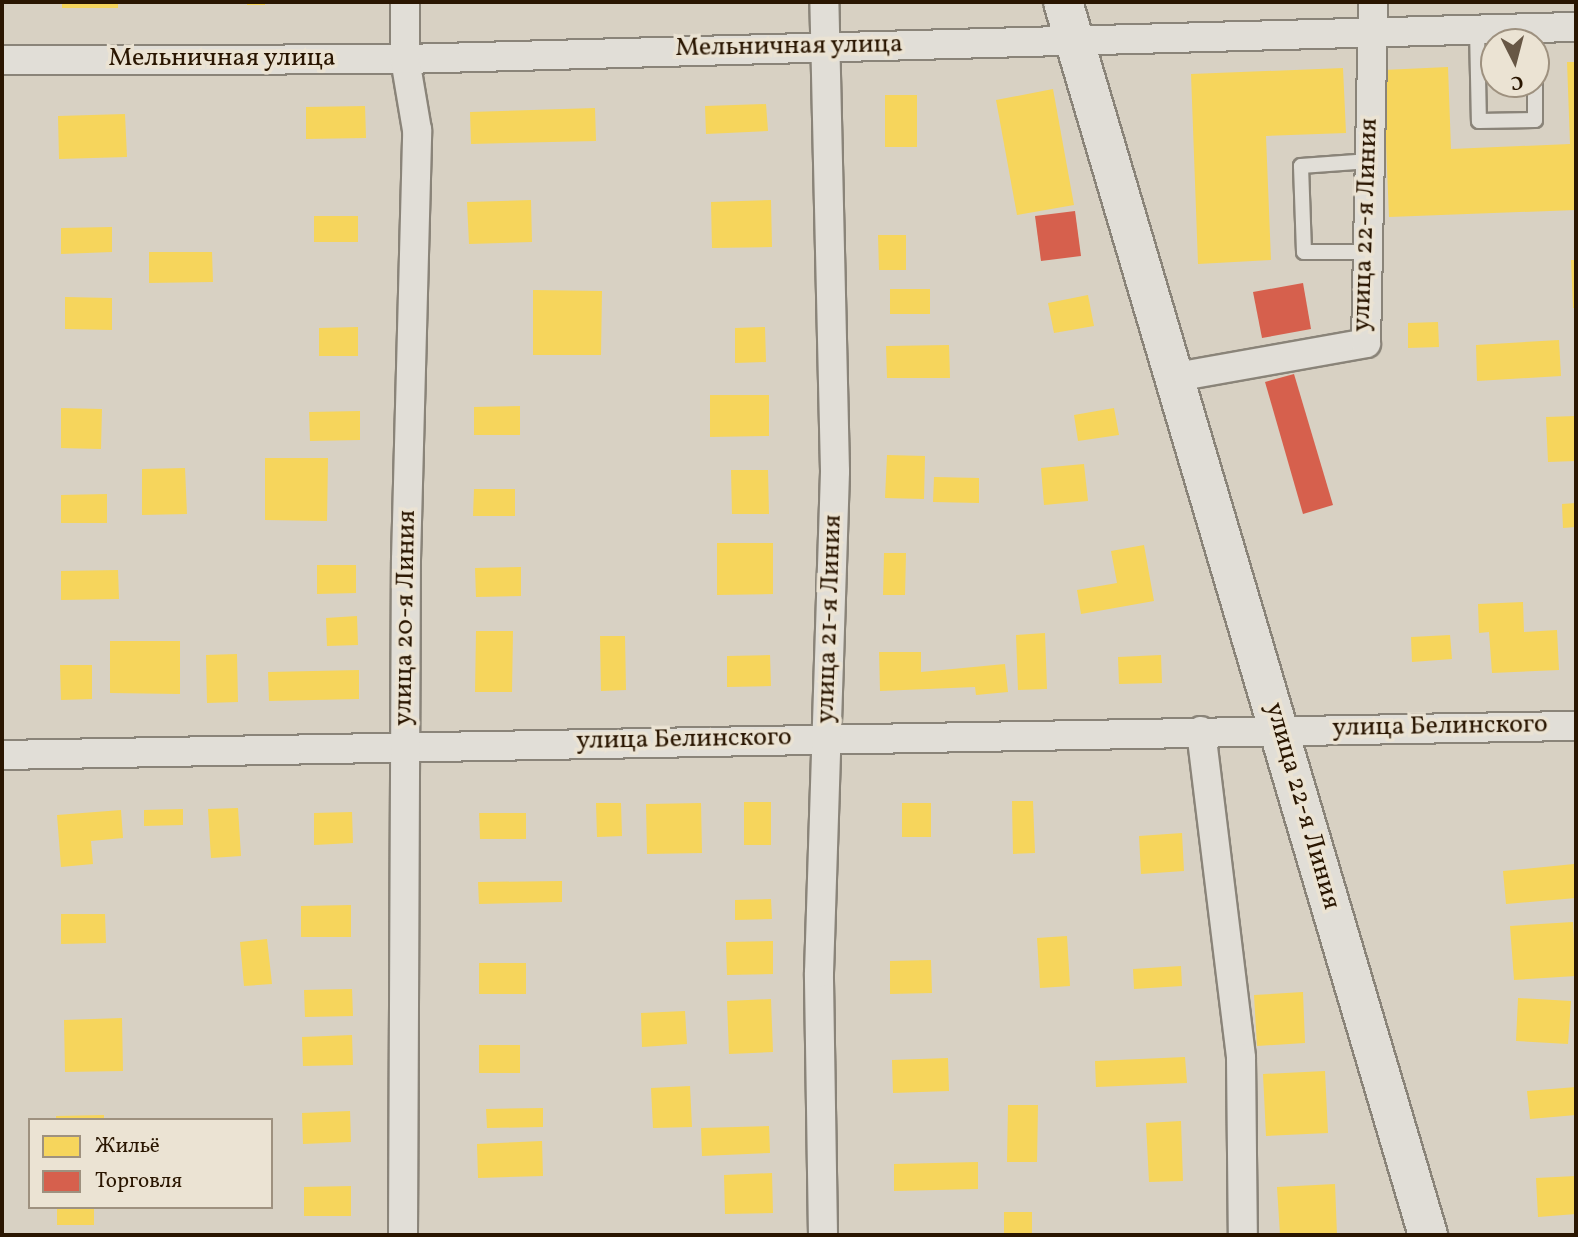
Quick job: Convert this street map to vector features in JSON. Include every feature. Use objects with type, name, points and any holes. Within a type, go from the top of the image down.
[{"type":"main road","points":[[1063,2],[1075,43]]},
{"type":"main road","name":"улица 22-я Линия","points":[[1075,43],[1280,729],[1427,1235]]},
{"type":"street","name":"улица 20-я Линия","points":[[403,1235],[405,747],[417,130],[405,59],[405,2]]},
{"type":"street","name":"улица 21-я Линия","points":[[823,1235],[819,973],[835,471],[824,2]]},
{"type":"street","name":"улица 22-я Линия","points":[[1176,377],[1366,343],[1373,2]]},
{"type":"street","name":"Мельничная улица","points":[[1550,32],[1576,27]]},
{"type":"street","name":"Мельничная улица","points":[[2,60],[405,59],[825,45],[1075,43],[1480,29]]},
{"type":"street","name":"улица Белинского","points":[[2,755],[826,737],[1576,726]]},
{"type":"street","points":[[1201,731],[1241,1058],[1243,1235]]},
{"type":"lane","points":[[1477,29],[1479,121],[1535,120],[1535,98]]},
{"type":"lane","points":[[1367,252],[1304,252],[1301,166],[1370,161]]},
{"type":"building: Жильё","points":[[62,2],[118,2],[118,8],[62,8]]},
{"type":"building: Жильё","points":[[247,2],[265,2],[265,5],[247,5]]},
{"type":"building: Жильё","points":[[1567,62],[1576,62],[1576,210],[1389,217],[1383,70],[1448,67],[1451,149],[1570,144]]},
{"type":"building: Жильё","points":[[1343,68],[1346,133],[1266,136],[1271,260],[1198,264],[1191,74]]},
{"type":"building: Жильё","points":[[1053,89],[1074,205],[1017,215],[996,100]]},
{"type":"building: Жильё","points":[[885,95],[917,95],[917,147],[885,147]]},
{"type":"building: Жильё","points":[[766,104],[768,131],[706,134],[705,106]]},
{"type":"building: Жильё","points":[[365,106],[366,138],[306,139],[306,107]]},
{"type":"building: Жильё","points":[[595,108],[596,141],[471,144],[470,112]]},
{"type":"building: Жильё","points":[[125,114],[127,157],[59,159],[58,116]]},
{"type":"building: Жильё","points":[[531,200],[532,242],[469,244],[467,202]]},
{"type":"building: Жильё","points":[[771,200],[772,247],[712,248],[711,202]]},
{"type":"building: Жильё","points":[[314,216],[358,216],[358,242],[314,242]]},
{"type":"building: Жильё","points":[[112,227],[112,252],[61,254],[61,228]]},
{"type":"building: Жильё","points":[[878,235],[906,235],[906,270],[879,270]]},
{"type":"building: Жильё","points":[[149,252],[212,252],[213,282],[149,283]]},
{"type":"building: Жильё","points":[[1571,260],[1576,260],[1576,308],[1573,308]]},
{"type":"building: Жильё","points":[[890,289],[930,289],[930,314],[890,314]]},
{"type":"building: Жильё","points":[[533,290],[602,291],[601,355],[533,355]]},
{"type":"building: Жильё","points":[[1088,295],[1094,326],[1054,333],[1048,303]]},
{"type":"building: Жильё","points":[[65,297],[112,298],[112,330],[65,329]]},
{"type":"building: Жильё","points":[[1438,322],[1439,347],[1408,348],[1408,323]]},
{"type":"building: Жильё","points":[[358,327],[358,356],[319,356],[319,328]]},
{"type":"building: Жильё","points":[[765,327],[766,362],[735,363],[735,328]]},
{"type":"building: Жильё","points":[[1559,340],[1561,376],[1477,381],[1476,345]]},
{"type":"building: Жильё","points":[[949,345],[950,378],[887,378],[886,346]]},
{"type":"building: Жильё","points":[[710,395],[769,395],[769,436],[710,437]]},
{"type":"building: Жильё","points":[[520,406],[520,435],[474,435],[474,407]]},
{"type":"building: Жильё","points":[[61,408],[102,409],[101,449],[61,448]]},
{"type":"building: Жильё","points":[[1114,408],[1119,435],[1078,441],[1074,415]]},
{"type":"building: Жильё","points":[[360,411],[360,440],[310,441],[309,412]]},
{"type":"building: Жильё","points":[[1576,416],[1576,461],[1548,462],[1546,417]]},
{"type":"building: Жильё","points":[[887,455],[925,456],[924,499],[885,498]]},
{"type":"building: Жильё","points":[[265,458],[328,458],[327,521],[265,520]]},
{"type":"building: Жильё","points":[[1084,464],[1088,501],[1044,505],[1041,468]]},
{"type":"building: Жильё","points":[[185,468],[187,514],[142,515],[142,469]]},
{"type":"building: Жильё","points":[[731,470],[768,470],[769,514],[732,514]]},
{"type":"building: Жильё","points":[[934,477],[979,478],[979,503],[933,502]]},
{"type":"building: Жильё","points":[[474,489],[515,489],[515,516],[473,516]]},
{"type":"building: Жильё","points":[[107,494],[107,523],[61,523],[61,495]]},
{"type":"building: Жильё","points":[[1576,503],[1576,527],[1563,528],[1562,504]]},
{"type":"building: Жильё","points":[[717,543],[773,543],[773,594],[717,595]]},
{"type":"building: Жильё","points":[[1144,545],[1154,601],[1081,614],[1077,590],[1117,583],[1111,551]]},
{"type":"building: Жильё","points":[[884,553],[906,553],[905,595],[883,595]]},
{"type":"building: Жильё","points":[[317,565],[356,565],[356,593],[317,594]]},
{"type":"building: Жильё","points":[[521,567],[521,596],[476,597],[475,568]]},
{"type":"building: Жильё","points":[[118,570],[119,599],[61,600],[61,571]]},
{"type":"building: Жильё","points":[[1523,602],[1524,632],[1557,630],[1559,670],[1492,673],[1489,632],[1479,633],[1478,604]]},
{"type":"building: Жильё","points":[[357,616],[358,645],[327,646],[326,618]]},
{"type":"building: Жильё","points":[[476,631],[513,631],[512,692],[475,692]]},
{"type":"building: Жильё","points":[[1045,633],[1047,689],[1018,690],[1016,635]]},
{"type":"building: Жильё","points":[[1450,635],[1452,659],[1412,662],[1411,637]]},
{"type":"building: Жильё","points":[[600,636],[625,636],[626,690],[601,691]]},
{"type":"building: Жильё","points":[[110,641],[180,641],[180,694],[110,693]]},
{"type":"building: Жильё","points":[[879,652],[921,652],[921,672],[1005,664],[1008,692],[976,695],[975,687],[880,691]]},
{"type":"building: Жильё","points":[[237,654],[238,702],[207,703],[206,655]]},
{"type":"building: Жильё","points":[[770,655],[771,686],[727,687],[727,656]]},
{"type":"building: Жильё","points":[[1161,655],[1162,683],[1119,684],[1118,657]]},
{"type":"building: Жильё","points":[[60,665],[92,665],[92,699],[61,700]]},
{"type":"building: Жильё","points":[[359,670],[359,699],[269,701],[268,672]]},
{"type":"building: Жильё","points":[[1012,801],[1033,801],[1035,853],[1013,854]]},
{"type":"building: Жильё","points":[[744,802],[771,802],[771,845],[744,845]]},
{"type":"building: Жильё","points":[[596,803],[621,803],[622,836],[597,837]]},
{"type":"building: Жильё","points":[[701,803],[702,853],[647,854],[646,804]]},
{"type":"building: Жильё","points":[[902,803],[931,803],[931,837],[902,837]]},
{"type":"building: Жильё","points":[[238,808],[241,856],[211,858],[208,809]]},
{"type":"building: Жильё","points":[[183,809],[183,825],[144,826],[144,810]]},
{"type":"building: Жильё","points":[[121,810],[123,838],[91,841],[93,864],[61,867],[57,815]]},
{"type":"building: Жильё","points":[[352,812],[353,843],[314,845],[314,813]]},
{"type":"building: Жильё","points":[[479,813],[526,813],[526,839],[480,839]]},
{"type":"building: Жильё","points":[[1182,833],[1184,871],[1141,874],[1139,836]]},
{"type":"building: Жильё","points":[[1574,864],[1576,898],[1506,904],[1503,871]]},
{"type":"building: Жильё","points":[[562,881],[562,902],[479,904],[478,882]]},
{"type":"building: Жильё","points":[[771,899],[772,919],[735,920],[735,900]]},
{"type":"building: Жильё","points":[[351,905],[351,937],[301,937],[301,906]]},
{"type":"building: Жильё","points":[[61,914],[105,914],[106,943],[61,944]]},
{"type":"building: Жильё","points":[[1573,922],[1576,976],[1514,980],[1510,926]]},
{"type":"building: Жильё","points":[[1067,936],[1070,986],[1040,988],[1037,938]]},
{"type":"building: Жильё","points":[[267,939],[272,984],[244,986],[240,942]]},
{"type":"building: Жильё","points":[[773,941],[773,974],[727,975],[726,942]]},
{"type":"building: Жильё","points":[[931,960],[932,993],[890,994],[890,961]]},
{"type":"building: Жильё","points":[[479,963],[526,963],[526,994],[479,994]]},
{"type":"building: Жильё","points":[[1181,966],[1182,986],[1134,989],[1133,969]]},
{"type":"building: Жильё","points":[[352,989],[353,1016],[305,1017],[304,990]]},
{"type":"building: Жильё","points":[[1303,992],[1305,1043],[1257,1046],[1254,995]]},
{"type":"building: Жильё","points":[[1518,998],[1571,1001],[1568,1044],[1516,1041]]},
{"type":"building: Жильё","points":[[771,999],[773,1052],[729,1054],[727,1001]]},
{"type":"building: Жильё","points":[[685,1011],[687,1044],[642,1047],[641,1013]]},
{"type":"building: Жильё","points":[[122,1018],[123,1071],[65,1072],[64,1020]]},
{"type":"building: Жильё","points":[[352,1035],[353,1065],[303,1066],[302,1037]]},
{"type":"building: Жильё","points":[[479,1045],[520,1045],[520,1073],[479,1073]]},
{"type":"building: Жильё","points":[[1185,1057],[1187,1083],[1096,1087],[1095,1061]]},
{"type":"building: Жильё","points":[[948,1058],[949,1091],[893,1093],[892,1060]]},
{"type":"building: Жильё","points":[[1325,1071],[1328,1133],[1266,1136],[1263,1074]]},
{"type":"building: Жильё","points":[[690,1086],[692,1127],[653,1128],[651,1088]]},
{"type":"building: Жильё","points":[[1576,1087],[1576,1115],[1530,1119],[1527,1091]]},
{"type":"building: Жильё","points":[[1008,1105],[1038,1105],[1037,1162],[1007,1162]]},
{"type":"building: Жильё","points":[[543,1108],[543,1127],[487,1128],[486,1109]]},
{"type":"building: Жильё","points":[[350,1111],[351,1142],[303,1144],[302,1113]]},
{"type":"building: Жильё","points":[[104,1115],[104,1118],[56,1118]]},
{"type":"building: Жильё","points":[[1181,1121],[1183,1181],[1149,1182],[1146,1123]]},
{"type":"building: Жильё","points":[[769,1126],[770,1153],[702,1156],[701,1128]]},
{"type":"building: Жильё","points":[[542,1141],[543,1176],[478,1178],[477,1144]]},
{"type":"building: Жильё","points":[[978,1162],[978,1189],[894,1191],[894,1164]]},
{"type":"building: Жильё","points":[[772,1173],[773,1213],[725,1214],[724,1175]]},
{"type":"building: Жильё","points":[[1576,1176],[1576,1214],[1538,1217],[1536,1178]]},
{"type":"building: Жильё","points":[[1335,1184],[1337,1235],[1280,1235],[1277,1187]]},
{"type":"building: Жильё","points":[[351,1186],[351,1216],[304,1216],[304,1187]]},
{"type":"building: Жильё","points":[[57,1209],[94,1209],[94,1225],[57,1225]]},
{"type":"building: Жильё","points":[[1004,1212],[1032,1212],[1032,1235],[1004,1235]]},
{"type":"building: Торговля","points":[[1075,211],[1081,256],[1041,261],[1035,216]]},
{"type":"building: Торговля","points":[[1303,283],[1311,329],[1262,338],[1253,292]]},
{"type":"building: Торговля","points":[[1294,374],[1333,505],[1303,514],[1265,382]]}]
